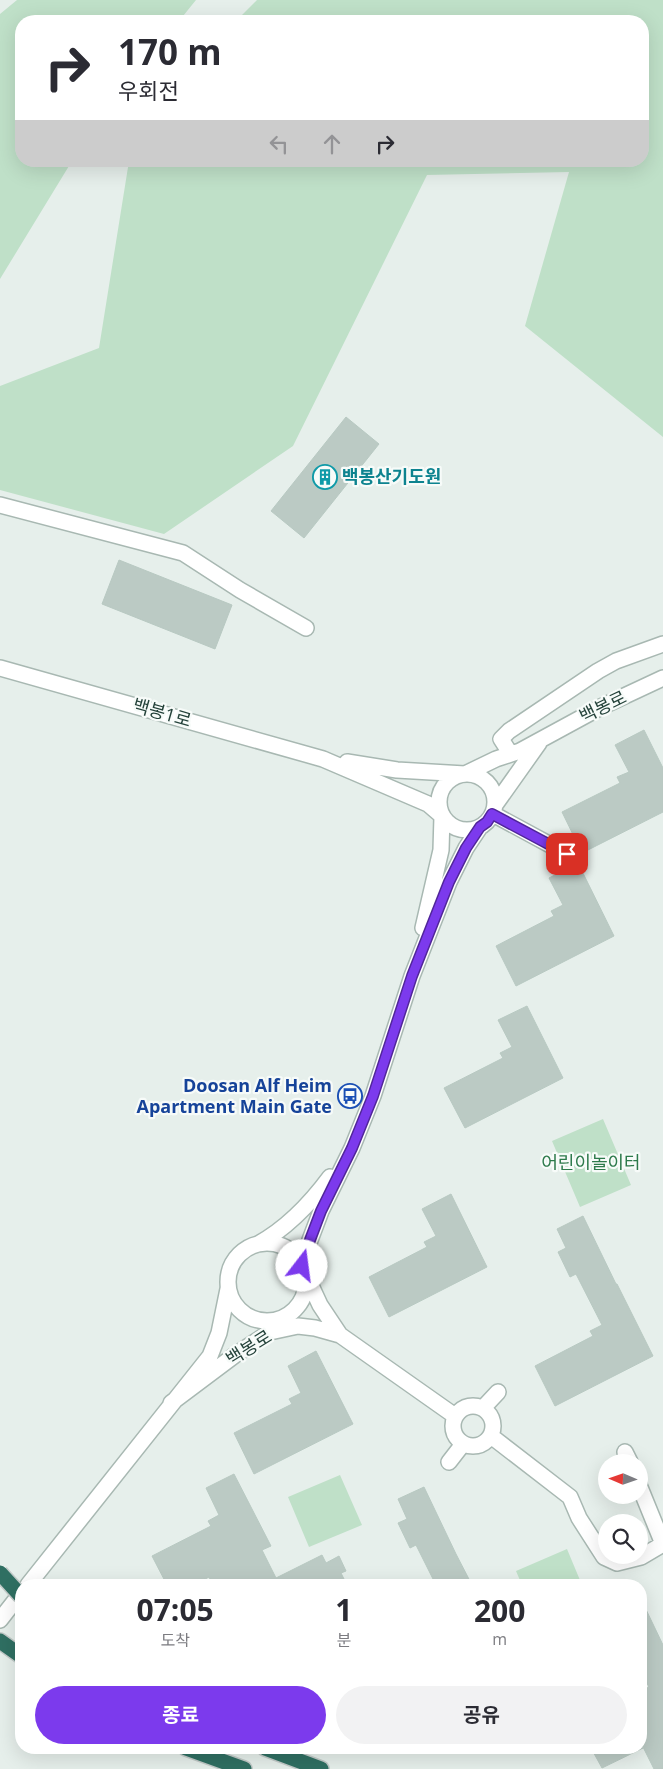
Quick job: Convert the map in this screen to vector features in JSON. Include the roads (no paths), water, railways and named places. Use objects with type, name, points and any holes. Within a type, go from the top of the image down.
[{"type":"highway","points":[[0,1573],[15,1588]]},
{"type":"highway","points":[[0,1641],[15,1652]]},
{"type":"highway","points":[[203,1754],[244,1769]]},
{"type":"highway","points":[[281,1754],[321,1769]]},
{"type":"street","points":[[0,505],[183,553],[240,590],[306,628]]},
{"type":"street","points":[[510,754],[501,739],[509,731],[598,671],[616,661],[663,644]]},
{"type":"street","name":"백봉1로","points":[[0,668],[323,759],[418,799],[434,808],[442,816]]},
{"type":"street","name":"백봉로","points":[[465,774],[520,751],[600,707],[663,678]]},
{"type":"street","name":"백봉로","points":[[494,809],[543,738]]},
{"type":"street","name":"백봉1로","points":[[323,759],[397,770],[465,774]]},
{"type":"street","points":[[412,976],[441,850],[442,816],[439,798],[442,789],[448,781],[456,776],[465,774],[475,775],[484,779],[490,786],[494,795],[494,809],[487,822],[480,827],[472,830],[455,828],[442,816]]},
{"type":"street","points":[[494,809],[567,854]]},
{"type":"street","points":[[352,1148],[314,1199],[300,1213],[270,1237],[240,1254],[232,1264],[228,1275],[228,1288],[232,1301],[241,1312],[253,1319],[266,1322],[279,1319],[291,1313],[300,1302],[305,1291],[305,1278],[302,1266],[310,1240],[321,1211],[352,1148],[373,1096],[412,976],[449,882],[466,848],[480,827]]},
{"type":"street","points":[[256,1245],[274,1244],[286,1248],[302,1266],[320,1305],[340,1335],[456,1416]]},
{"type":"street","name":"백봉로","points":[[33,1579],[210,1356],[220,1333],[228,1288]]},
{"type":"street","name":"백봉로","points":[[171,1403],[218,1367],[252,1330],[266,1322]]},
{"type":"street","name":"백봉로","points":[[171,1403],[235,1355],[270,1332],[298,1326],[315,1328],[340,1335]]},
{"type":"street","points":[[483,1408],[498,1392]]},
{"type":"street","points":[[468,1406],[483,1408],[493,1420],[491,1436],[486,1442],[479,1445],[463,1444],[454,1432],[453,1424],[456,1416],[468,1406]]},
{"type":"street","points":[[491,1436],[570,1498],[579,1518],[604,1557],[617,1563],[641,1557],[663,1544],[647,1504]]},
{"type":"street","points":[[449,1462],[463,1444]]},
{"type":"street","points":[[2,1620],[15,1602]]},
{"type":"place","name":"백봉산기도원","points":[[325,477]]},
{"type":"place","name":"Doosan Alf Heim Apartment Main Gate","points":[[350,1096]]},
{"type":"park label","name":"어린이놀이터","points":[[591,1163]]}]
